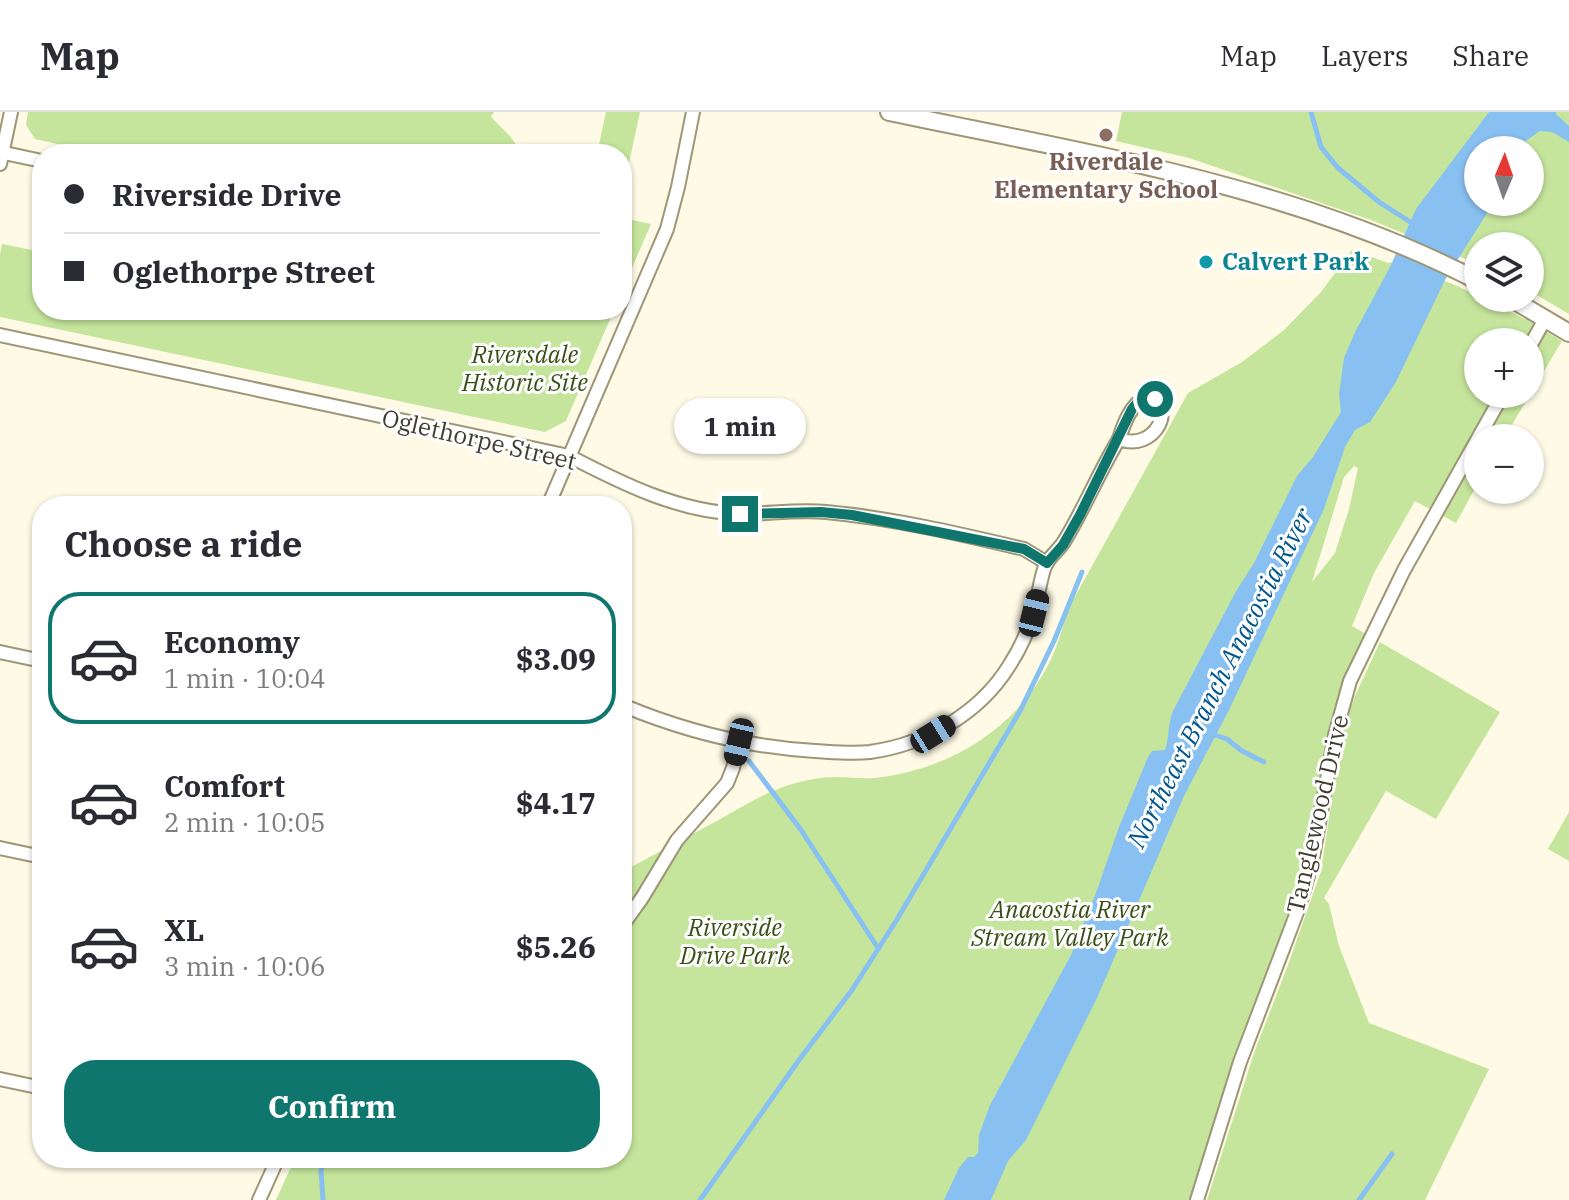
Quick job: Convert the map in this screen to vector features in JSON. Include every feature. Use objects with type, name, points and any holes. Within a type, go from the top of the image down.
[{"type":"street","points":[[11,112],[1,156],[32,160]]},
{"type":"street","points":[[632,310],[667,229],[693,112]]},
{"type":"street","points":[[889,112],[1219,184],[1285,203],[1381,237],[1464,273]]},
{"type":"street","points":[[1533,312],[1569,333]]},
{"type":"street","points":[[1540,328],[1545,319]]},
{"type":"street","points":[[552,496],[628,320]]},
{"type":"street","name":"Oglethorpe Street","points":[[0,335],[569,456],[652,495],[695,507],[740,514],[821,512],[852,515],[1024,549],[1047,563]]},
{"type":"street","name":"Tanglewood Drive","points":[[1197,1200],[1240,1062],[1308,877],[1324,806],[1335,735],[1350,681],[1404,570],[1495,408]]},
{"type":"street","points":[[632,709],[685,729],[739,742],[799,750],[867,752],[933,734],[977,703],[1010,665],[1034,613],[1047,563],[1063,545],[1119,439]]},
{"type":"street","points":[[0,652],[32,659]]},
{"type":"street","points":[[632,912],[677,840],[727,783],[739,742]]},
{"type":"street","points":[[0,848],[32,855]]},
{"type":"street","points":[[0,1079],[32,1086]]},
{"type":"street","points":[[259,1200],[273,1168]]},
{"type":"green space","points":[[28,112],[494,112],[491,117],[516,144],[57,144],[35,139],[26,125]]},
{"type":"green space","points":[[606,112],[640,112],[632,149],[632,144],[599,144]]},
{"type":"green space","points":[[1122,112],[1569,112],[1569,314],[1544,299],[1544,232],[1464,232],[1464,258],[1371,220],[1189,158],[1116,141]]},
{"type":"green space","points":[[632,220],[651,224],[632,268]]},
{"type":"green space","name":"Riversdale Historic Site","points":[[2,244],[32,250],[32,320],[610,320],[566,421],[545,432],[0,317]]},
{"type":"green space","name":"Anacostia River Stream Valley Park","points":[[1352,250],[1464,289],[1464,312],[1511,312],[1540,328],[1464,328],[1464,408],[1522,408],[1512,424],[1464,424],[1464,504],[1466,504],[1456,523],[1415,501],[1374,573],[1352,626],[1366,634],[1332,720],[1314,824],[1296,893],[1189,1200],[276,1200],[290,1168],[632,1168],[632,867],[780,788],[825,778],[874,778],[929,766],[979,741],[1001,724],[1021,705],[1038,682],[1061,634],[1067,611],[1188,393],[1242,362],[1284,330],[1321,292]],"holes":[[[1354,466],[1358,468],[1335,553],[1312,582],[1344,477]]]},
{"type":"green space","name":"Anacostia River Stream Valley Park","points":[[1544,330],[1562,341],[1544,371]]},
{"type":"green space","points":[[1380,642],[1500,712],[1436,819],[1386,791],[1324,898],[1329,904],[1339,946],[1369,1023],[1489,1069],[1425,1200],[1207,1200],[1254,1053],[1321,871],[1342,732]]},
{"type":"green space","points":[[1569,812],[1569,861],[1548,849]]},
{"type":"water","name":"Northeast Branch Anacostia River","points":[[1489,112],[1556,112],[1569,126],[1569,142],[1552,132],[1540,131],[1533,136],[1471,136]]},
{"type":"water","name":"Northeast Branch Anacostia River","points":[[1464,145],[1464,216],[1485,216],[1475,232],[1464,232],[1464,250],[1445,280],[1396,382],[1370,422],[1355,430],[1345,447],[1324,509],[1229,710],[1184,796],[1097,998],[1026,1140],[1008,1161],[991,1200],[944,1200],[959,1168],[968,1157],[978,1153],[979,1135],[990,1105],[1071,955],[1148,757],[1152,751],[1165,750],[1173,711],[1254,563],[1297,476],[1313,457],[1341,412],[1339,394],[1344,358],[1416,209]]},
{"type":"waterway","points":[[1311,112],[1321,147],[1338,168],[1379,202],[1415,225]]},
{"type":"waterway","points":[[700,1200],[852,990],[896,921],[1020,711],[1054,641],[1082,572]]},
{"type":"waterway","points":[[1212,734],[1227,739],[1264,762]]},
{"type":"waterway","points":[[749,761],[801,830],[878,948]]},
{"type":"waterway","points":[[1359,1200],[1392,1154]]},
{"type":"waterway","points":[[321,1168],[323,1200]]},
{"type":"place","name":"Riverdale Elementary School","points":[[1106,135]]},
{"type":"place","name":"Calvert Park","points":[[1206,262]]},
{"type":"route","points":[[740,514],[821,512],[852,515],[1024,549],[1047,563],[1063,545],[1080,515],[1132,409],[1139,400],[1146,397],[1155,399]]},
{"type":"park label","name":"Riverside Drive Park","points":[[735,942]]}]
